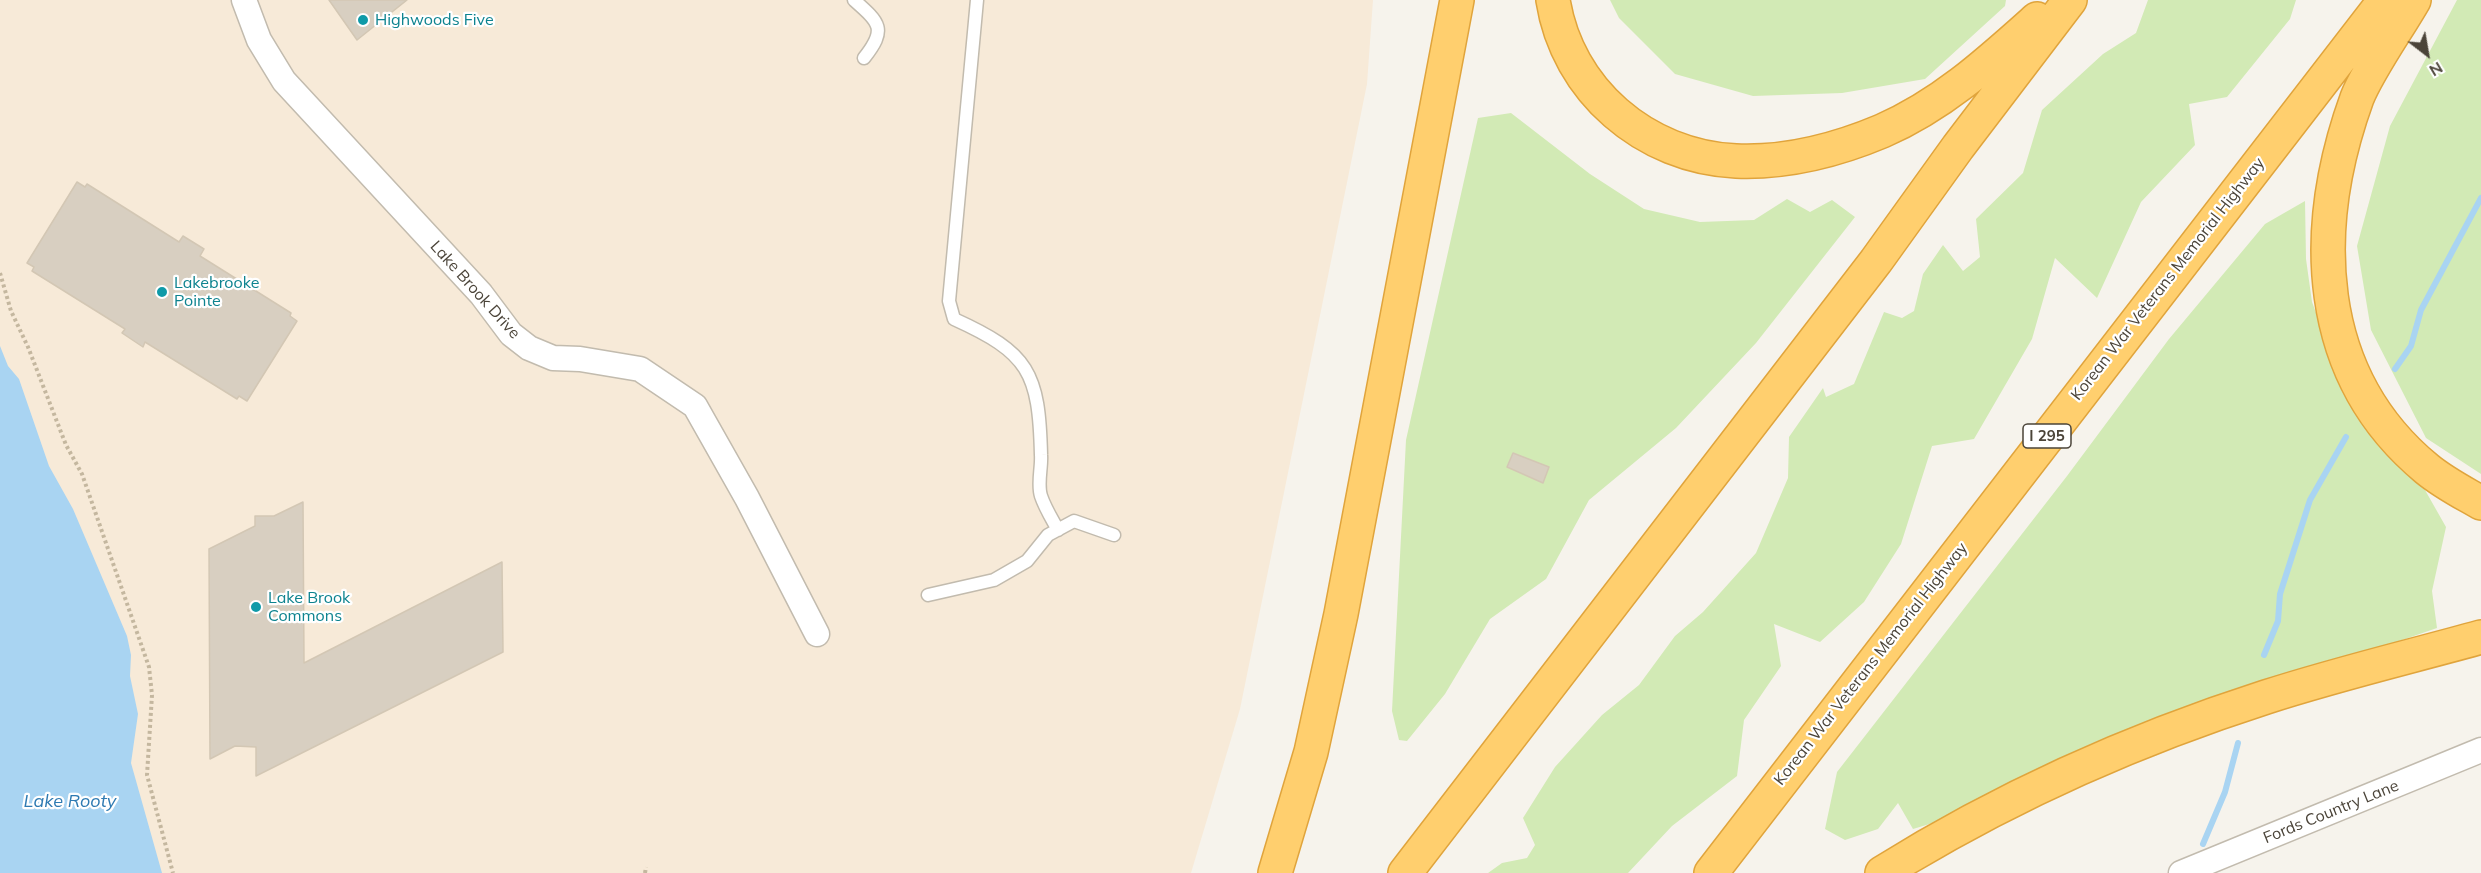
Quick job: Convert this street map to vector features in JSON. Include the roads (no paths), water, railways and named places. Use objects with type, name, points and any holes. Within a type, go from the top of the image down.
[{"type":"highway","points":[[1275,873],[1301,792],[1338,626],[1457,0]]},
{"type":"highway","points":[[1552,0],[1564,43],[1578,71],[1608,107],[1629,125],[1652,139],[1683,152],[1712,158],[1750,161],[1830,149],[1883,131],[1916,114],[1974,76],[2039,17],[2054,0]]},
{"type":"highway","points":[[1405,873],[1876,261],[1958,147],[2070,0]]},
{"type":"highway","name":"Korean War Veterans Memorial Highway","points":[[1710,873],[2385,0]]},
{"type":"highway","points":[[2414,0],[2358,96],[2340,151],[2327,227],[2330,297],[2349,364],[2381,421],[2427,469],[2481,503]]},
{"type":"highway","points":[[1882,873],[2005,804],[2142,742],[2265,698],[2481,637]]},
{"type":"street","name":"Lake Brook Drive","points":[[244,0],[259,40],[284,81],[481,294],[511,334],[529,348],[553,358],[580,359],[640,369],[695,406],[747,498],[817,633]]},
{"type":"street","name":"Fords Country Lane","points":[[2181,873],[2481,750]]},
{"type":"lane","points":[[854,0],[872,15],[879,30],[877,42],[864,58]]},
{"type":"lane","points":[[977,0],[949,301],[954,319],[984,333],[1007,348],[1024,363],[1031,377],[1041,454],[1040,494],[1058,530]]},
{"type":"lane","points":[[928,595],[994,580],[1027,561],[1048,535],[1074,520],[1114,535]]},
{"type":"water","name":"Lake Rooty","points":[[0,346],[8,366],[19,379],[49,466],[73,509],[127,636],[131,655],[130,676],[138,714],[131,763],[162,873],[0,873]]},
{"type":"waterway","points":[[2395,369],[2411,346],[2421,310],[2481,198]]},
{"type":"waterway","points":[[2264,655],[2278,621],[2280,594],[2310,500],[2346,437]]},
{"type":"waterway","points":[[2203,844],[2225,792],[2238,743]]},
{"type":"place","name":"Highwoods Five","points":[[363,20]]},
{"type":"place","name":"Lakebrooke Pointe","points":[[162,292]]},
{"type":"place","name":"Lake Brook Commons","points":[[256,607]]}]
